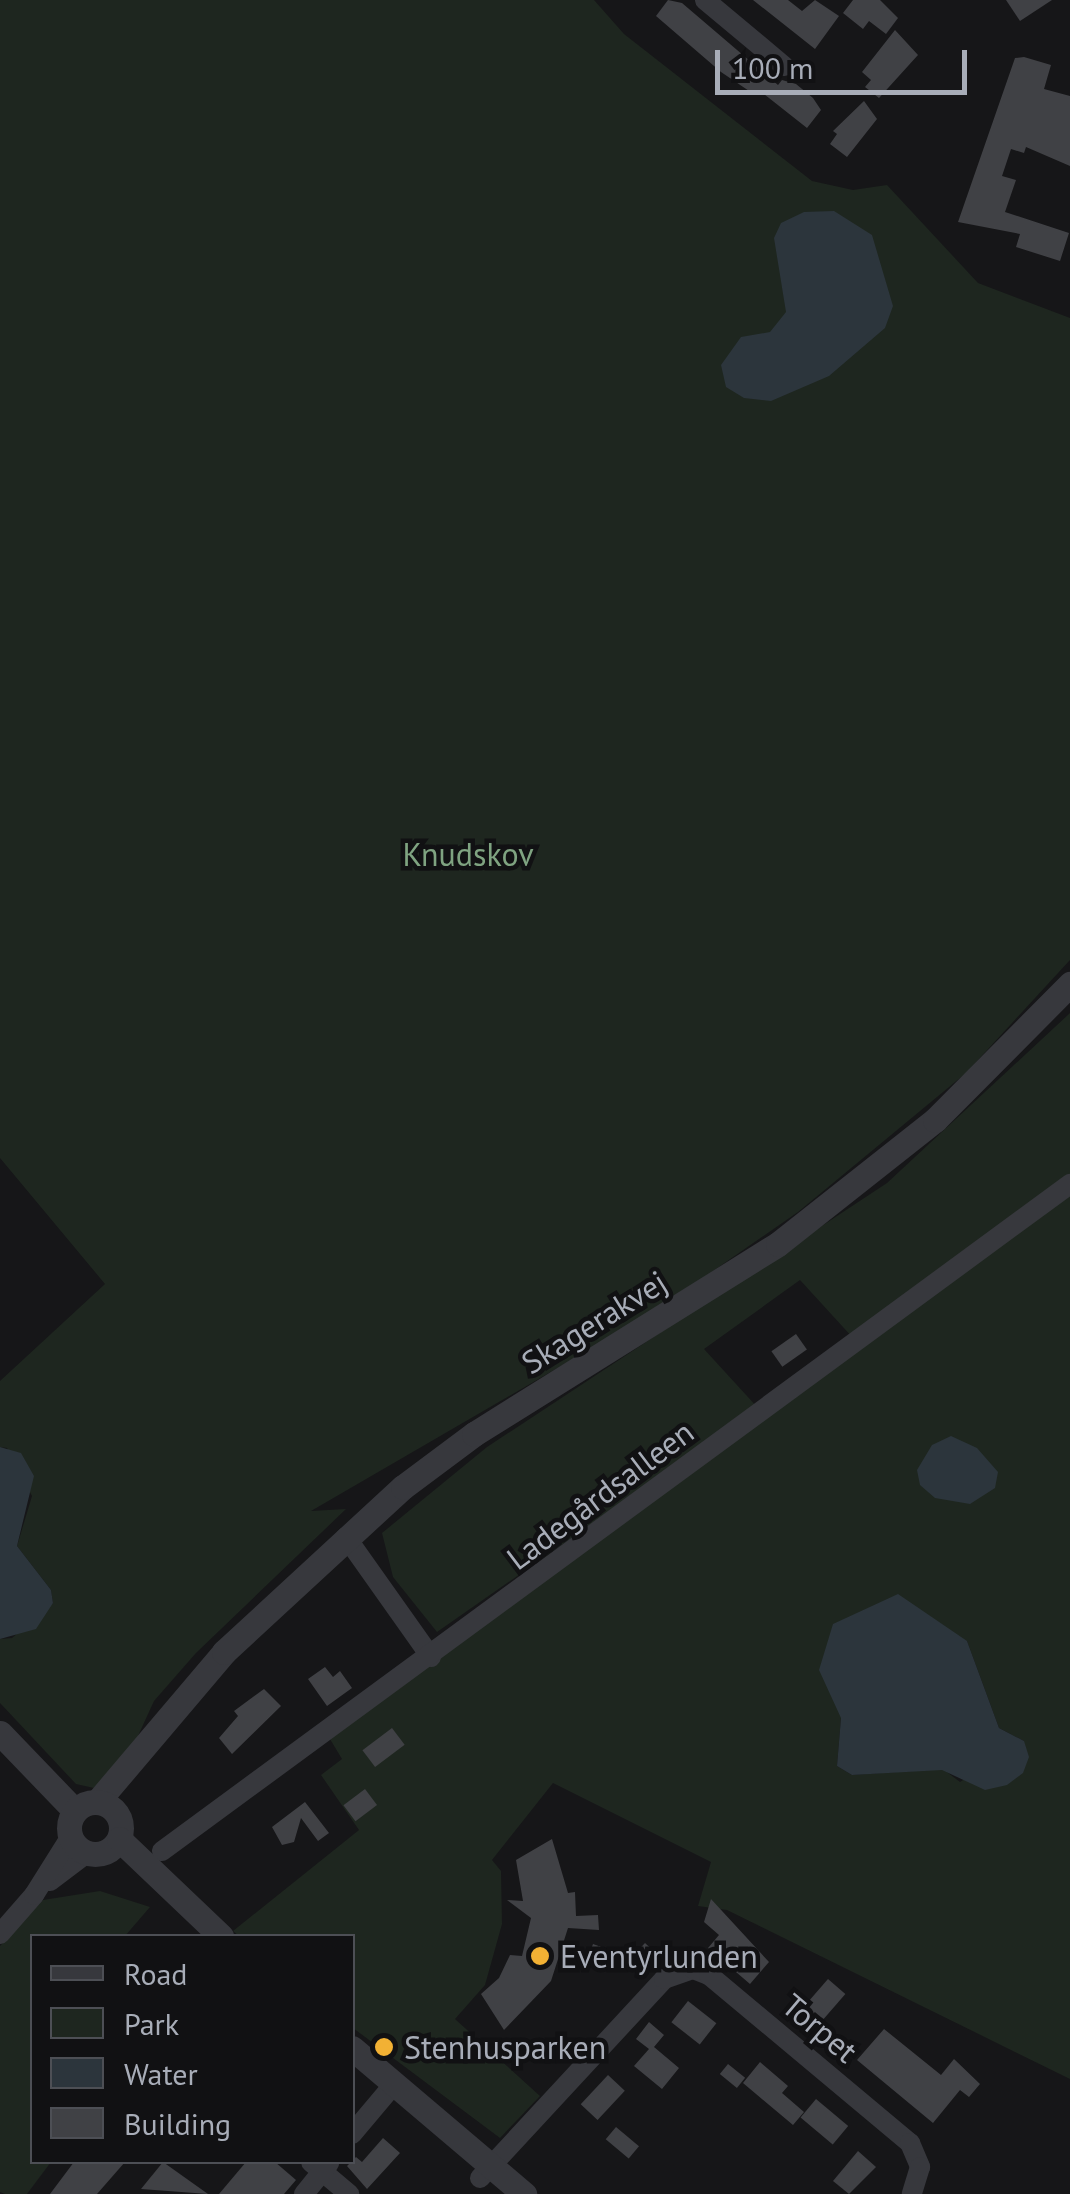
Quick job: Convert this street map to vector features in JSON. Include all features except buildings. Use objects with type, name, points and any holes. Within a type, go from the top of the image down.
[{"type":"street","points":[[705,0],[784,66]]},
{"type":"street","name":"Skagerakvej","points":[[95,1829],[164,1726],[224,1652],[346,1537],[474,1434],[793,1233],[935,1120],[1070,984]]},
{"type":"street","name":"Ladegårdsalleen","points":[[162,1851],[432,1657],[1070,1184]]},
{"type":"street","points":[[346,1537],[432,1657]]},
{"type":"street","points":[[0,1732],[202,1934]]},
{"type":"street","points":[[0,1934],[95,1829]]},
{"type":"street","points":[[95,1829],[219,1934]]},
{"type":"street","name":"Torpet","points":[[490,2179],[664,1979],[693,1970],[709,1975],[910,2142],[920,2167],[912,2194]]},
{"type":"street","points":[[355,2051],[390,2090],[490,2179],[524,2194]]},
{"type":"street","points":[[355,2070],[390,2090]]},
{"type":"street","points":[[355,2131],[390,2090]]},
{"type":"street","points":[[304,2194],[321,2165],[349,2194]]},
{"type":"green space","name":"Knudskov","points":[[0,0],[594,0],[624,34],[812,181],[853,190],[887,185],[978,283],[1070,318],[1070,960],[966,1073],[798,1212],[654,1312],[311,1511],[346,1509],[196,1653],[154,1701],[132,1749],[94,1788],[76,1784],[0,1703],[0,1639],[12,1638],[53,1603],[51,1590],[17,1546],[32,1496],[7,1448],[0,1447],[0,1381],[105,1284],[0,1158]]},
{"type":"green space","points":[[1070,1013],[1070,1178],[853,1338],[800,1280],[704,1349],[758,1408],[437,1632],[393,1577],[382,1533],[487,1447],[887,1183]]},
{"type":"green space","points":[[1070,1192],[1070,2079],[727,1910],[698,1906],[711,1862],[553,1783],[492,1860],[501,1871],[502,1924],[485,1985],[455,2019],[540,2096],[500,2138],[355,2029],[355,1934],[233,1931],[359,1830],[321,1775],[342,1759],[330,1739]],"holes":[[[967,1641],[999,1728],[1024,1741],[960,1782],[943,1769],[852,1775],[837,1766],[841,1718]]]},
{"type":"green space","points":[[100,1891],[150,1907],[127,1934],[30,1934],[30,2164],[50,2164],[27,2194],[5,2194],[0,2192],[0,1946],[43,1900]]},
{"type":"water","points":[[834,211],[872,235],[893,306],[885,328],[829,376],[771,401],[744,398],[726,387],[721,365],[741,337],[770,332],[786,312],[774,238],[781,223],[804,212]]},
{"type":"water","points":[[951,1436],[977,1448],[998,1472],[995,1488],[970,1504],[935,1498],[920,1485],[917,1470],[932,1445]]},
{"type":"water","points":[[0,1447],[21,1453],[34,1476],[17,1546],[51,1590],[53,1603],[36,1629],[0,1639]]},
{"type":"water","points":[[898,1594],[967,1641],[999,1728],[1024,1741],[1029,1757],[1023,1773],[1007,1785],[985,1790],[942,1770],[852,1775],[837,1766],[841,1718],[819,1670],[833,1624]]},
{"type":"place","name":"Eventyrlunden","points":[[540,1956]]},
{"type":"place","name":"Stenhusparken","points":[[384,2047]]}]
